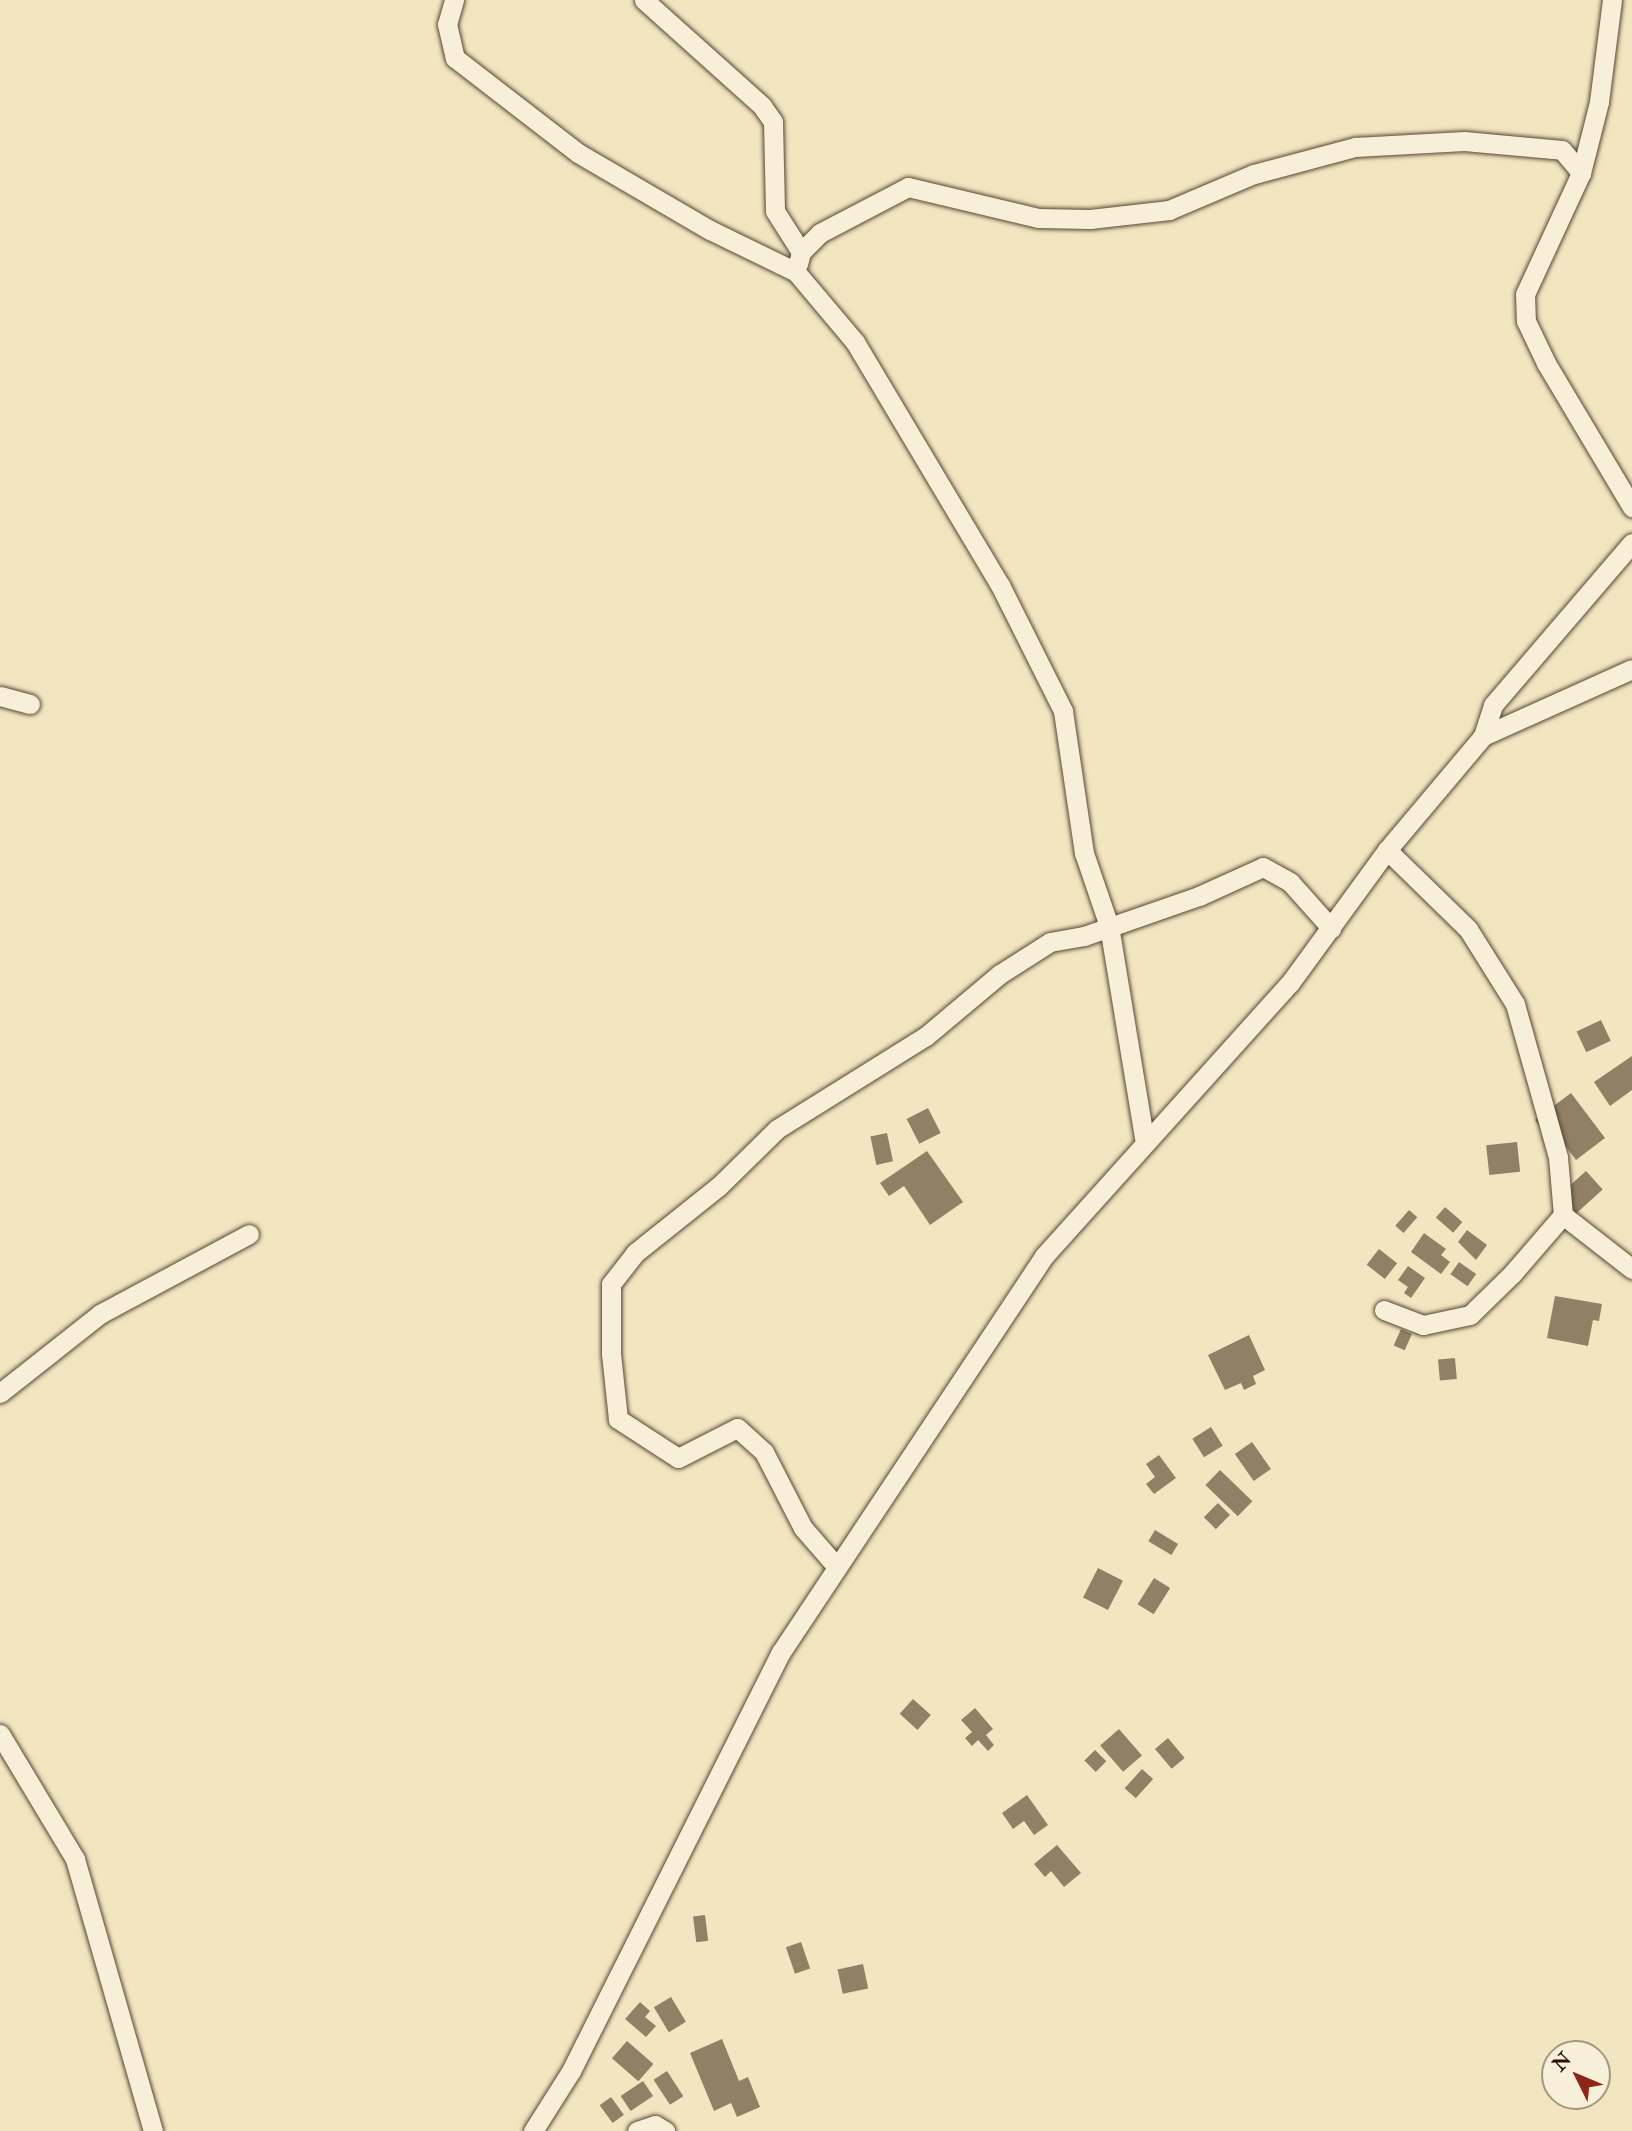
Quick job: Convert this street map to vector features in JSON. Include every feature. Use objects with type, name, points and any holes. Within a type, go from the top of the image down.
[{"type":"street","points":[[454,0],[447,24],[455,58],[579,153],[710,230],[798,262]]},
{"type":"street","points":[[644,0],[762,106],[773,122],[775,211],[798,262],[855,342],[1000,585],[1063,711],[1084,853],[1109,926],[1145,1143]]},
{"type":"street","points":[[1612,0],[1599,102],[1581,173],[1525,294],[1526,321],[1552,374],[1632,507]]},
{"type":"street","points":[[798,262],[820,233],[908,187],[1038,218],[1090,219],[1169,210],[1254,174],[1355,147],[1464,141],[1562,150],[1581,173]]},
{"type":"street","points":[[533,2131],[571,2071],[781,1652],[1044,1256],[1290,983],[1387,850],[1483,736],[1493,705],[1632,543]]},
{"type":"street","points":[[1483,736],[1632,669]]},
{"type":"street","points":[[0,696],[30,704]]},
{"type":"street","points":[[1384,1310],[1423,1325],[1469,1315],[1512,1275],[1563,1215],[1558,1157],[1542,1089],[1515,1004],[1468,929],[1387,850]]},
{"type":"street","points":[[837,1567],[803,1528],[764,1452],[737,1428],[678,1458],[618,1419],[611,1353],[611,1284],[635,1253],[719,1186],[777,1129],[926,1036],[1000,974],[1050,942],[1084,936],[1199,896],[1264,867],[1290,882],[1331,928]]},
{"type":"street","points":[[1563,1215],[1632,1269]]},
{"type":"street","points":[[0,1394],[100,1314],[248,1234]]},
{"type":"street","points":[[0,1734],[75,1859],[153,2131]]},
{"type":"street","points":[[637,2131],[655,2125],[666,2131]]},
{"type":"building","points":[[1601,1020],[1611,1041],[1586,1052],[1577,1031]]},
{"type":"building","points":[[1632,1056],[1632,1090],[1610,1106],[1594,1082]]},
{"type":"building","points":[[1571,1093],[1605,1138],[1576,1160],[1555,1132],[1548,1137],[1535,1120]]},
{"type":"building","points":[[928,1108],[941,1133],[919,1144],[907,1119]]},
{"type":"building","points":[[887,1133],[893,1161],[876,1165],[870,1137]]},
{"type":"building","points":[[1517,1142],[1520,1172],[1489,1175],[1486,1145]]},
{"type":"building","points":[[927,1151],[963,1202],[930,1225],[904,1186],[889,1196],[880,1183]]},
{"type":"building","points":[[1586,1171],[1603,1190],[1570,1219],[1553,1200]]},
{"type":"building","points":[[1445,1207],[1462,1222],[1453,1233],[1436,1218]]},
{"type":"building","points":[[1409,1210],[1417,1217],[1404,1233],[1395,1226]]},
{"type":"building","points":[[1467,1230],[1487,1245],[1476,1260],[1458,1242]]},
{"type":"building","points":[[1424,1233],[1446,1249],[1441,1255],[1450,1262],[1441,1274],[1411,1252]]},
{"type":"building","points":[[1379,1249],[1397,1263],[1385,1279],[1367,1265]]},
{"type":"building","points":[[1459,1262],[1476,1274],[1468,1286],[1450,1274]]},
{"type":"building","points":[[1408,1266],[1425,1278],[1411,1298],[1404,1293],[1408,1287],[1398,1280]]},
{"type":"building","points":[[1555,1296],[1602,1304],[1599,1321],[1593,1320],[1588,1346],[1547,1338]]},
{"type":"building","points":[[1401,1329],[1412,1334],[1405,1350],[1394,1345]]},
{"type":"building","points":[[1249,1335],[1265,1370],[1253,1376],[1256,1384],[1244,1390],[1241,1383],[1225,1390],[1208,1355]]},
{"type":"building","points":[[1455,1358],[1457,1379],[1440,1380],[1438,1359]]},
{"type":"building","points":[[1211,1427],[1223,1446],[1204,1457],[1192,1439]]},
{"type":"building","points":[[1252,1442],[1271,1469],[1254,1481],[1235,1454]]},
{"type":"building","points":[[1159,1455],[1176,1478],[1154,1494],[1146,1484],[1155,1477],[1146,1464]]},
{"type":"building","points":[[1220,1470],[1252,1501],[1238,1516],[1205,1485]]},
{"type":"building","points":[[1218,1503],[1230,1515],[1216,1529],[1204,1517]]},
{"type":"building","points":[[1155,1530],[1178,1544],[1171,1555],[1148,1541]]},
{"type":"building","points":[[1098,1568],[1123,1581],[1108,1610],[1083,1597]]},
{"type":"building","points":[[1154,1578],[1170,1588],[1154,1614],[1138,1604]]},
{"type":"building","points":[[913,1699],[931,1715],[917,1730],[900,1714]]},
{"type":"building","points":[[975,1708],[993,1729],[986,1735],[994,1745],[988,1751],[978,1740],[972,1746],[965,1738],[972,1732],[961,1720]]},
{"type":"building","points":[[1119,1729],[1142,1755],[1123,1772],[1100,1745]]},
{"type":"building","points":[[1168,1738],[1185,1758],[1172,1769],[1155,1749]]},
{"type":"building","points":[[1095,1750],[1106,1761],[1096,1772],[1084,1761]]},
{"type":"building","points":[[1142,1769],[1153,1779],[1136,1798],[1125,1788]]},
{"type":"building","points":[[1027,1795],[1048,1825],[1034,1835],[1024,1821],[1013,1829],[1002,1813]]},
{"type":"building","points":[[1057,1845],[1081,1873],[1064,1887],[1051,1871],[1045,1877],[1034,1864]]},
{"type":"building","points":[[705,1915],[708,1941],[696,1942],[693,1916]]},
{"type":"building","points":[[801,1942],[810,1968],[795,1974],[786,1947]]},
{"type":"building","points":[[863,1964],[868,1988],[843,1994],[838,1969]]},
{"type":"building","points":[[671,1997],[686,2022],[669,2032],[654,2007]]},
{"type":"building","points":[[640,2002],[650,2011],[645,2017],[656,2026],[646,2037],[625,2019]]},
{"type":"building","points":[[722,2039],[739,2081],[748,2077],[760,2107],[737,2117],[731,2103],[714,2111],[690,2053]]},
{"type":"building","points":[[627,2041],[653,2064],[638,2081],[612,2058]]},
{"type":"building","points":[[667,2071],[683,2096],[670,2105],[654,2080]]},
{"type":"building","points":[[643,2081],[653,2096],[631,2111],[621,2096]]},
{"type":"building","points":[[611,2097],[624,2115],[613,2123],[600,2105]]}]
